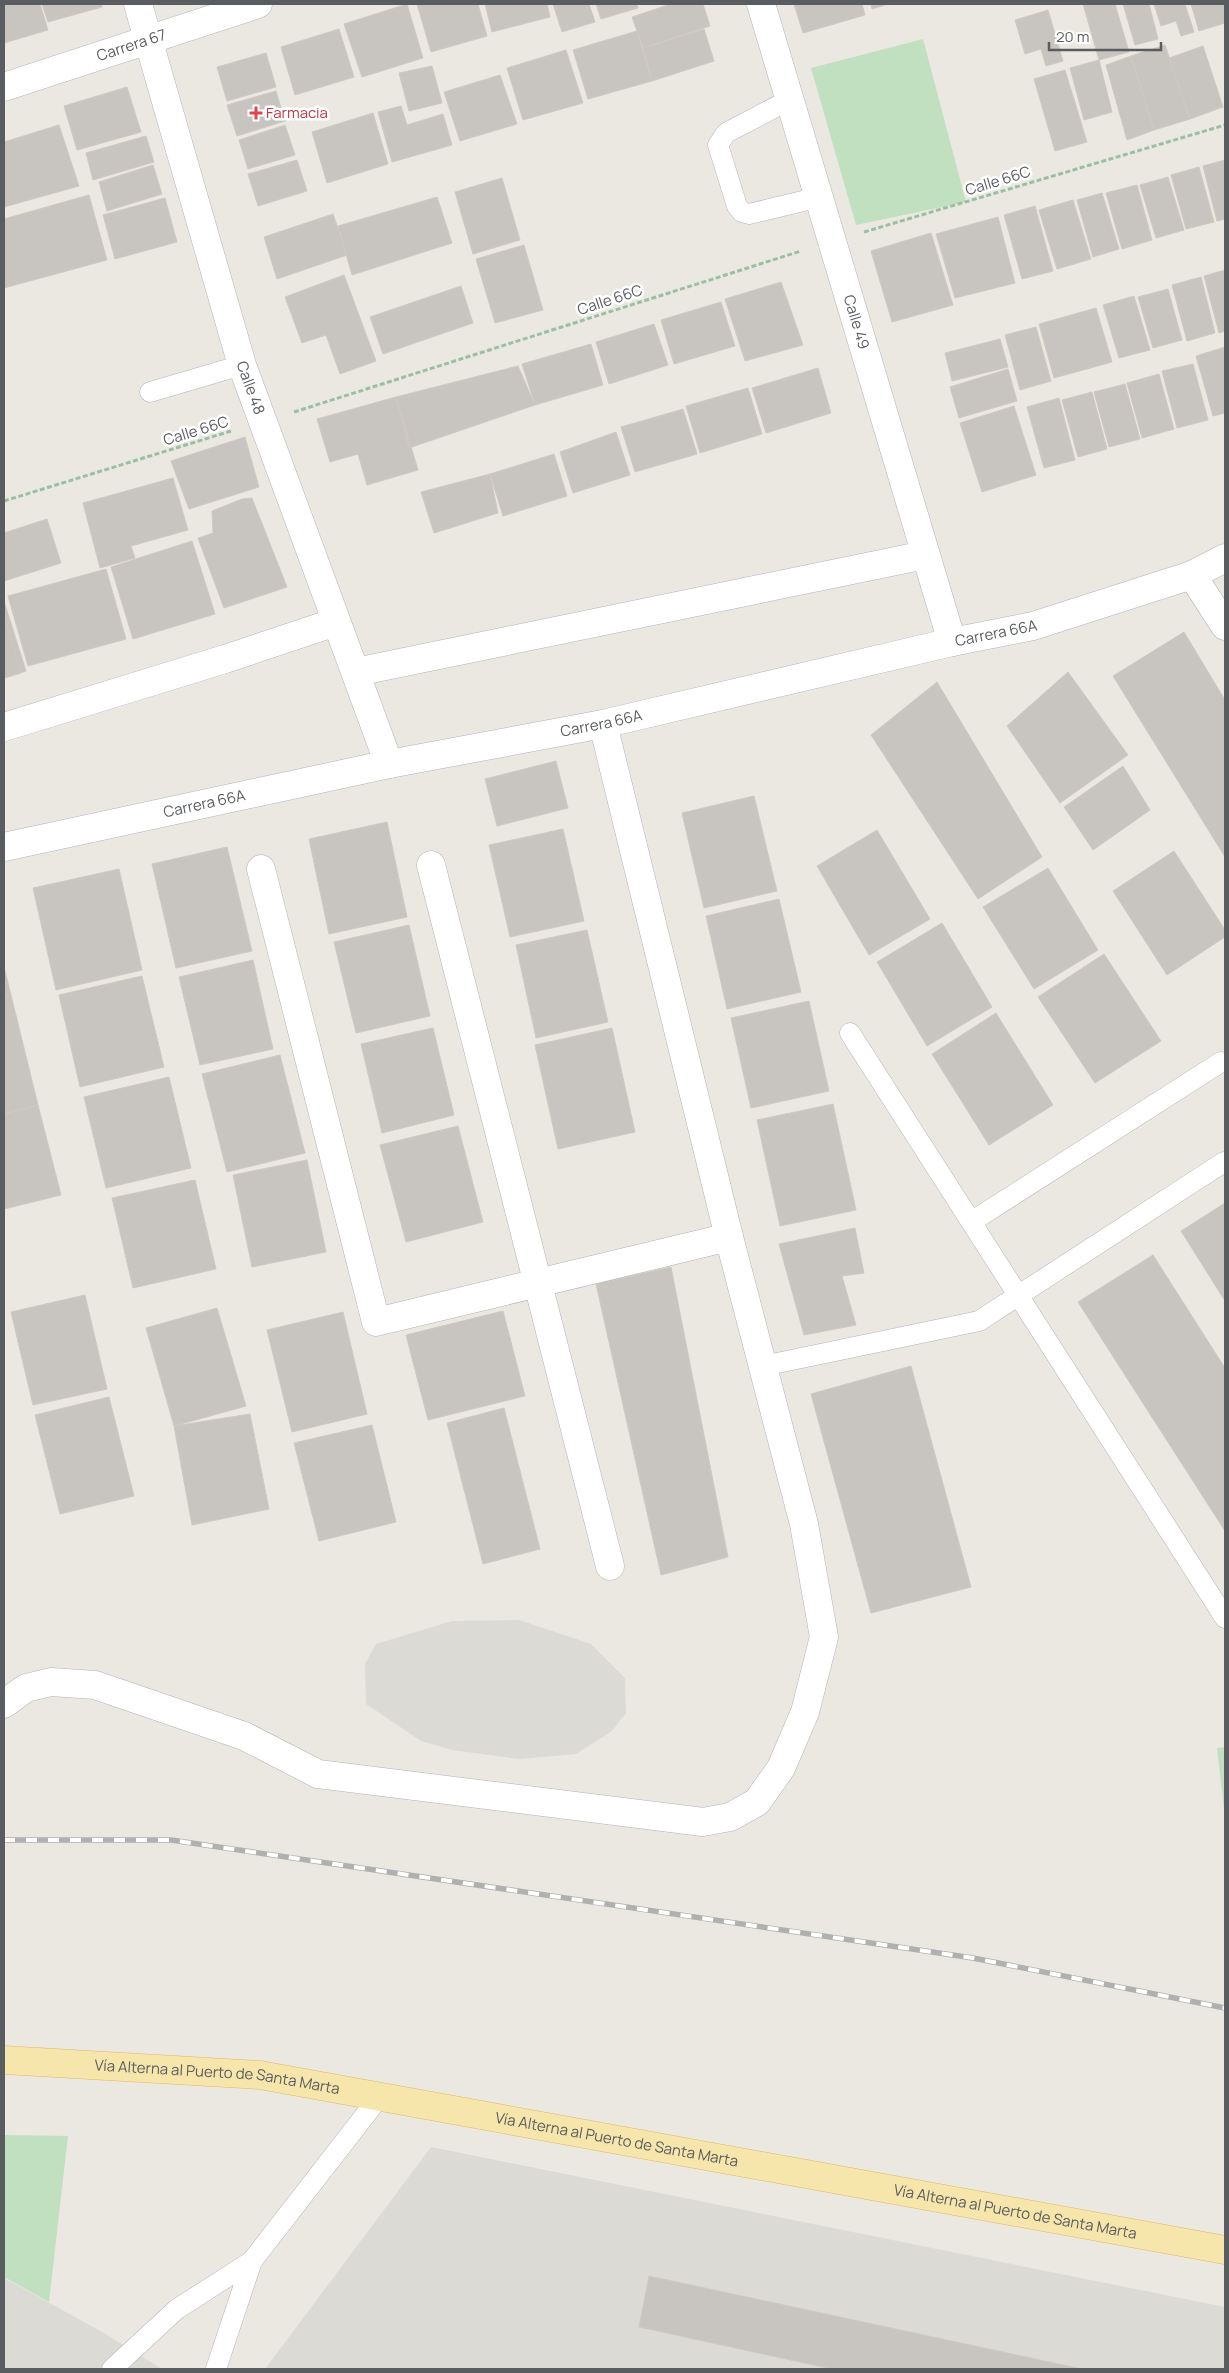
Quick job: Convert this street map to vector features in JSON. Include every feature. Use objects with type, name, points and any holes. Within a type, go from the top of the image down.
[{"type":"main road","name":"Vía Alterna al Puerto de Santa Marta","points":[[4,2060],[260,2075],[1225,2250]]},
{"type":"street","name":"Calle 48","points":[[138,4],[242,365],[261,422],[389,764]]},
{"type":"street","name":"Carrera 67","points":[[4,87],[149,38],[258,4]]},
{"type":"street","name":"Calle 49","points":[[761,4],[834,241],[952,642]]},
{"type":"street","points":[[356,672],[925,555]]},
{"type":"street","name":"Carrera 66A","points":[[4,846],[389,764],[603,724],[952,642],[1033,626],[1192,575],[1225,558]]},
{"type":"street","points":[[1192,575],[1225,626]]},
{"type":"street","points":[[4,727],[225,659],[336,622]]},
{"type":"street","points":[[4,1681],[94,1685],[235,1733],[318,1774],[703,1822],[730,1817],[757,1802],[781,1768],[805,1712],[824,1637],[804,1524],[729,1237],[603,724]]},
{"type":"street","points":[[431,865],[610,1566]]},
{"type":"street","points":[[261,869],[376,1322],[729,1237]]},
{"type":"street","points":[[4,1704],[26,1688],[51,1682]]},
{"type":"lane","points":[[790,99],[726,134],[718,145],[737,206],[742,212],[748,214],[820,197]]},
{"type":"lane","points":[[150,392],[242,365]]},
{"type":"lane","points":[[850,1033],[1225,1618]]},
{"type":"lane","points":[[972,1222],[1221,1062]]},
{"type":"lane","points":[[763,1366],[979,1320],[1224,1162]]},
{"type":"lane","points":[[216,2369],[252,2261],[380,2096]]},
{"type":"lane","points":[[112,2369],[177,2309],[252,2261]]},
{"type":"path","name":"Calle 66C","points":[[4,501],[834,241],[1225,125]]},
{"type":"shaded area","points":[[519,1620],[591,1644],[625,1678],[626,1713],[612,1731],[576,1754],[519,1759],[452,1750],[421,1741],[366,1704],[365,1664],[376,1644],[452,1621]]},
{"type":"shaded area","points":[[431,2147],[1225,2307],[1225,2369],[265,2369]]},
{"type":"shaded area","points":[[4,2278],[104,2333],[162,2369],[4,2369]]},
{"type":"green space","points":[[923,39],[966,202],[856,225],[811,68]]},
{"type":"green space","points":[[1225,1747],[1225,1818],[1217,1748]]},
{"type":"green space","points":[[4,2135],[68,2136],[49,2302],[4,2277]]},
{"type":"building","points":[[4,4],[40,4],[48,30],[4,43]]},
{"type":"building","points":[[42,4],[102,4],[102,7],[48,22]]},
{"type":"building","points":[[407,4],[423,58],[362,77],[344,24]]},
{"type":"building","points":[[417,4],[478,4],[487,36],[431,52]]},
{"type":"building","points":[[485,4],[547,4],[550,17],[492,32]]},
{"type":"building","points":[[553,4],[589,4],[595,22],[562,32]]},
{"type":"building","points":[[596,4],[637,4],[638,8],[601,19]]},
{"type":"building","points":[[671,4],[703,4],[710,26],[643,48],[632,17]]},
{"type":"building","points":[[794,4],[862,4],[865,15],[803,33]]},
{"type":"building","points":[[871,4],[888,4],[872,9]]},
{"type":"building","points":[[1083,4],[1115,4],[1129,52],[1099,60]]},
{"type":"building","points":[[1123,4],[1149,4],[1158,39],[1135,45]]},
{"type":"building","points":[[1154,4],[1185,4],[1194,32],[1181,36],[1176,21],[1161,26]]},
{"type":"building","points":[[1191,4],[1225,4],[1225,23],[1199,31]]},
{"type":"building","points":[[1048,10],[1063,61],[1046,66],[1041,49],[1025,54],[1015,20]]},
{"type":"building","points":[[339,29],[354,77],[295,95],[281,47]]},
{"type":"building","points":[[704,29],[714,61],[652,81],[643,48]]},
{"type":"building","points":[[637,31],[652,81],[588,99],[573,50]]},
{"type":"building","points":[[1165,45],[1190,119],[1154,130],[1131,56]]},
{"type":"building","points":[[1203,46],[1223,107],[1190,119],[1169,58]]},
{"type":"building","points":[[566,50],[583,103],[523,120],[507,68]]},
{"type":"building","points":[[266,53],[276,87],[227,101],[217,67]]},
{"type":"building","points":[[1131,56],[1154,130],[1127,140],[1106,65]]},
{"type":"building","points":[[1099,60],[1112,112],[1084,120],[1070,68]]},
{"type":"building","points":[[432,66],[442,103],[409,111],[399,73]]},
{"type":"building","points":[[1065,70],[1087,142],[1055,151],[1034,79]]},
{"type":"building","points":[[500,75],[517,124],[460,141],[444,92]]},
{"type":"building","points":[[127,87],[141,132],[77,150],[64,106]]},
{"type":"building","name":"Farmacia","points":[[276,91],[285,121],[237,136],[227,105]]},
{"type":"building","points":[[401,106],[407,125],[443,114],[452,145],[392,162],[378,112]]},
{"type":"building","points":[[373,113],[388,164],[327,183],[312,132]]},
{"type":"building","points":[[59,125],[79,186],[4,207],[4,142]]},
{"type":"building","points":[[285,125],[295,155],[248,169],[239,140]]},
{"type":"building","points":[[146,136],[154,162],[93,180],[86,153]]},
{"type":"building","points":[[297,160],[307,191],[258,206],[248,174]]},
{"type":"building","points":[[1225,160],[1225,219],[1217,221],[1203,166]]},
{"type":"building","points":[[153,165],[162,194],[107,211],[99,182]]},
{"type":"building","points":[[1199,167],[1214,222],[1186,229],[1171,175]]},
{"type":"building","points":[[1168,177],[1184,230],[1156,238],[1140,185]]},
{"type":"building","points":[[502,178],[520,240],[473,254],[455,192]]},
{"type":"building","points":[[1137,185],[1152,240],[1122,249],[1106,193]]},
{"type":"building","points":[[1102,193],[1119,249],[1093,257],[1077,200]]},
{"type":"building","points":[[89,195],[107,260],[4,288],[4,219]]},
{"type":"building","points":[[437,197],[452,243],[352,275],[338,226]]},
{"type":"building","points":[[165,198],[177,242],[115,259],[103,215]]},
{"type":"building","points":[[1073,200],[1091,259],[1057,269],[1039,210]]},
{"type":"building","points":[[1035,206],[1053,271],[1022,279],[1004,215]]},
{"type":"building","points":[[333,214],[347,255],[277,279],[264,237]]},
{"type":"building","points":[[998,217],[1015,283],[955,298],[936,234]]},
{"type":"building","points":[[931,233],[953,305],[892,322],[871,251]]},
{"type":"building","points":[[524,245],[543,310],[495,323],[476,259]]},
{"type":"building","points":[[1225,270],[1225,331],[1219,333],[1204,276]]},
{"type":"building","points":[[344,275],[376,361],[340,374],[326,335],[302,343],[285,297]]},
{"type":"building","points":[[1201,277],[1215,333],[1187,341],[1172,285]]},
{"type":"building","points":[[781,282],[803,345],[745,361],[725,299]]},
{"type":"building","points":[[461,286],[473,323],[383,354],[370,317]]},
{"type":"building","points":[[1168,289],[1182,340],[1153,348],[1138,297]]},
{"type":"building","points":[[1134,296],[1150,350],[1119,358],[1103,305]]},
{"type":"building","points":[[721,302],[735,346],[674,364],[661,320]]},
{"type":"building","points":[[1096,308],[1112,362],[1054,378],[1039,324]]},
{"type":"building","points":[[654,324],[668,365],[609,384],[596,342]]},
{"type":"building","points":[[1036,327],[1051,381],[1020,390],[1005,335]]},
{"type":"building","points":[[1000,339],[1008,367],[952,381],[945,353]]},
{"type":"building","points":[[591,344],[603,385],[535,405],[522,364]]},
{"type":"building","points":[[1225,347],[1225,413],[1213,416],[1196,356]]},
{"type":"building","points":[[1193,364],[1208,420],[1177,428],[1162,371]]},
{"type":"building","points":[[518,366],[535,405],[409,448],[396,397]]},
{"type":"building","points":[[818,368],[831,413],[766,433],[752,388]]},
{"type":"building","points":[[1008,369],[1017,401],[959,418],[950,387]]},
{"type":"building","points":[[1159,374],[1174,429],[1142,438],[1127,383]]},
{"type":"building","points":[[1125,384],[1140,439],[1109,447],[1094,392]]},
{"type":"building","points":[[748,388],[762,434],[700,453],[686,406]]},
{"type":"building","points":[[1092,392],[1107,449],[1078,457],[1062,400]]},
{"type":"building","points":[[396,397],[418,470],[367,485],[358,454],[330,462],[317,419]]},
{"type":"building","points":[[1059,398],[1075,460],[1044,468],[1027,407]]},
{"type":"building","points":[[1014,406],[1036,475],[982,492],[960,423]]},
{"type":"building","points":[[683,409],[697,454],[635,472],[621,427]]},
{"type":"building","points":[[616,432],[630,475],[573,493],[560,452]]},
{"type":"building","points":[[245,437],[259,487],[189,509],[171,461]]},
{"type":"building","points":[[554,454],[567,496],[503,516],[490,474]]},
{"type":"building","points":[[490,474],[498,513],[434,533],[421,492]]},
{"type":"building","points":[[173,478],[188,530],[131,546],[135,558],[100,568],[83,503]]},
{"type":"building","points":[[252,498],[287,587],[224,608],[198,538],[213,533],[212,511],[242,499]]},
{"type":"building","points":[[47,519],[61,563],[4,581],[4,533]]},
{"type":"building","points":[[192,541],[215,614],[133,639],[111,567]]},
{"type":"building","points":[[106,569],[126,639],[28,666],[8,596]]},
{"type":"building","points":[[4,601],[26,671],[4,678]]},
{"type":"building","points":[[4,614],[21,673],[4,678]]},
{"type":"building","points":[[1184,632],[1225,700],[1225,857],[1113,676]]},
{"type":"building","points":[[1068,672],[1128,755],[1060,803],[1007,726]]},
{"type":"building","points":[[937,682],[1042,857],[978,899],[871,735]]},
{"type":"building","points":[[556,761],[568,808],[497,826],[485,779]]},
{"type":"building","points":[[1123,766],[1150,810],[1093,850],[1064,807]]},
{"type":"building","points":[[754,796],[777,891],[704,908],[682,813]]},
{"type":"building","points":[[387,822],[407,917],[329,934],[309,839]]},
{"type":"building","points":[[563,829],[584,921],[510,937],[489,845]]},
{"type":"building","points":[[877,830],[930,919],[869,955],[817,866]]},
{"type":"building","points":[[227,847],[252,951],[176,968],[152,864]]},
{"type":"building","points":[[1174,851],[1225,930],[1225,937],[1167,975],[1113,891]]},
{"type":"building","points":[[1048,868],[1098,950],[1034,989],[983,907]]},
{"type":"building","points":[[119,869],[142,970],[56,990],[33,888]]},
{"type":"building","points":[[779,899],[801,992],[727,1009],[706,916]]},
{"type":"building","points":[[942,923],[992,1007],[927,1046],[877,962]]},
{"type":"building","points":[[409,925],[430,1016],[356,1033],[334,942]]},
{"type":"building","points":[[587,930],[608,1022],[536,1038],[516,945]]},
{"type":"building","points":[[1104,954],[1161,1041],[1095,1083],[1038,997]]},
{"type":"building","points":[[253,960],[273,1049],[200,1065],[179,977]]},
{"type":"building","points":[[4,967],[11,995],[4,996]]},
{"type":"building","points":[[142,976],[164,1067],[80,1087],[59,995]]},
{"type":"building","points":[[11,995],[38,1105],[4,1114],[4,996]]},
{"type":"building","points":[[809,1001],[829,1091],[751,1108],[731,1018]]},
{"type":"building","points":[[996,1013],[1053,1105],[989,1145],[932,1054]]},
{"type":"building","points":[[433,1028],[454,1115],[382,1133],[361,1044]]},
{"type":"building","points":[[612,1028],[635,1132],[558,1149],[535,1045]]},
{"type":"building","points":[[280,1055],[305,1153],[227,1172],[202,1074]]},
{"type":"building","points":[[169,1077],[191,1168],[106,1188],[84,1097]]},
{"type":"building","points":[[833,1104],[856,1210],[780,1226],[757,1120]]},
{"type":"building","points":[[38,1105],[61,1195],[4,1209],[4,1114]]},
{"type":"building","points":[[458,1126],[483,1222],[406,1242],[380,1145]]},
{"type":"building","points":[[307,1160],[326,1252],[252,1267],[233,1175]]},
{"type":"building","points":[[195,1180],[216,1269],[133,1288],[112,1198]]},
{"type":"building","points":[[1225,1203],[1225,1301],[1181,1231]]},
{"type":"building","points":[[855,1228],[864,1273],[842,1276],[856,1325],[804,1335],[779,1244]]},
{"type":"building","points":[[1153,1255],[1225,1368],[1225,1531],[1078,1302]]},
{"type":"building","points":[[671,1267],[728,1557],[661,1575],[596,1284]]},
{"type":"building","points":[[85,1295],[107,1389],[33,1405],[11,1312]]},
{"type":"building","points":[[217,1308],[246,1406],[174,1426],[146,1328]]},
{"type":"building","points":[[503,1311],[525,1396],[428,1420],[406,1335]]},
{"type":"building","points":[[343,1312],[367,1414],[292,1432],[267,1330]]},
{"type":"building","points":[[911,1366],[971,1587],[871,1613],[811,1394]]},
{"type":"building","points":[[109,1397],[134,1496],[60,1514],[35,1415]]},
{"type":"building","points":[[504,1408],[540,1549],[483,1564],[447,1423]]},
{"type":"building","points":[[250,1414],[269,1509],[192,1525],[174,1426]]},
{"type":"building","points":[[372,1425],[396,1522],[319,1541],[294,1443]]},
{"type":"building","points":[[649,2276],[1082,2369],[832,2369],[639,2327]]},
{"type":"railway","points":[[4,1840],[171,1840],[973,1958],[1225,2008]]},
{"type":"place","name":"Farmacia","points":[[256,113]]}]
